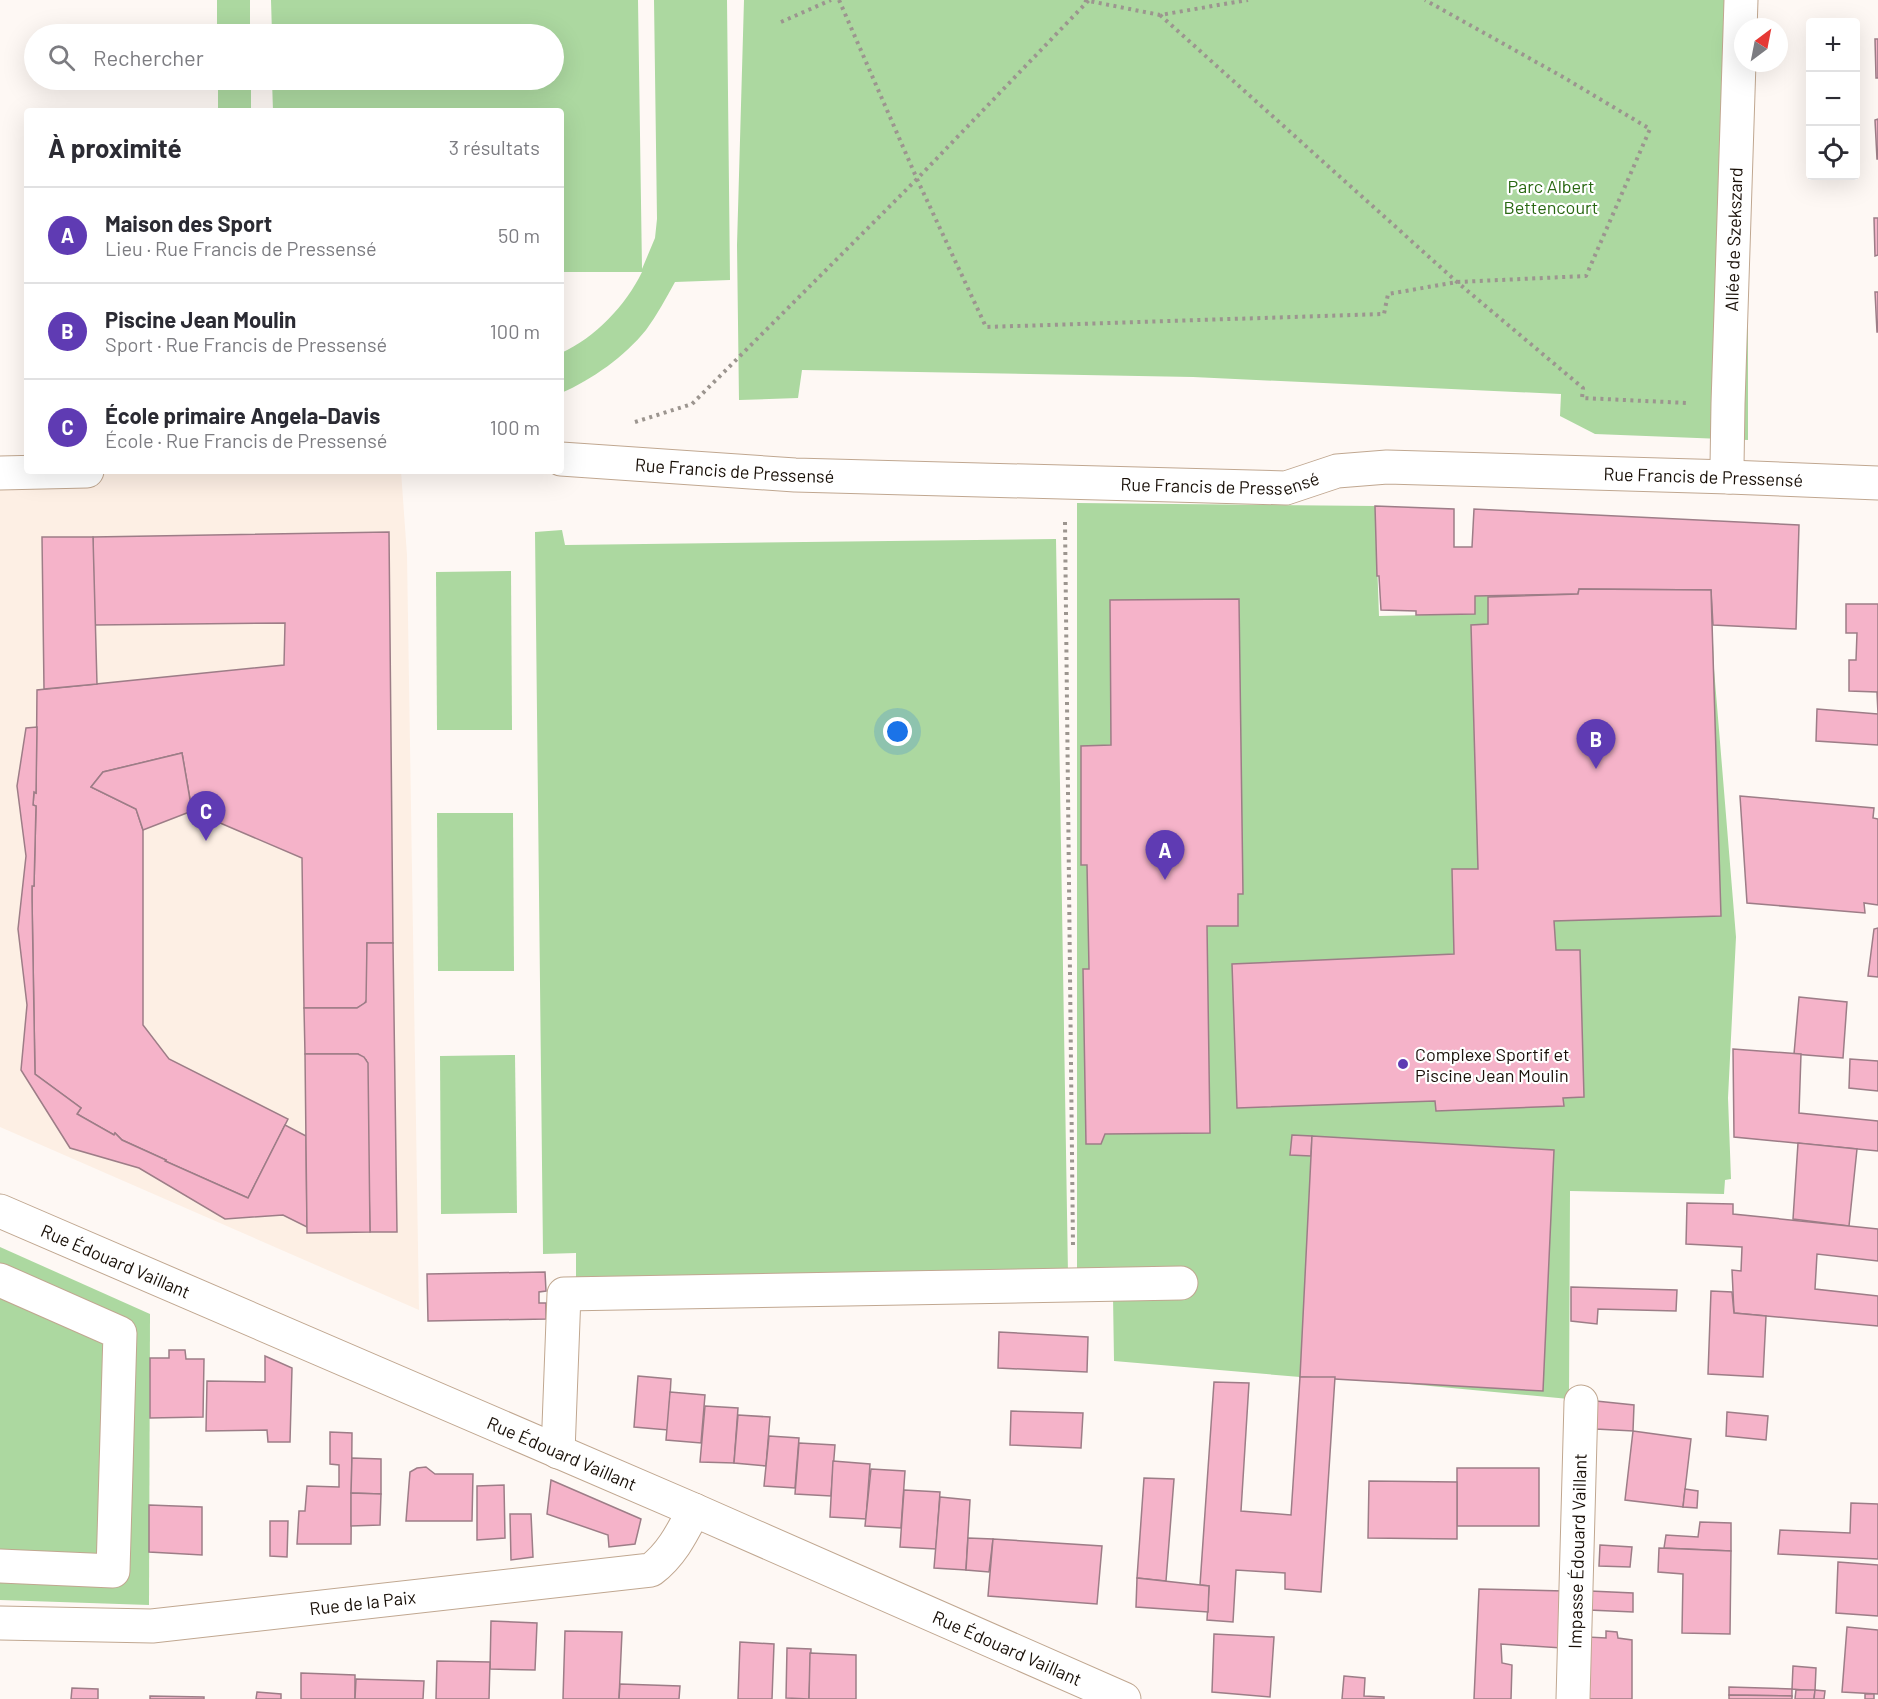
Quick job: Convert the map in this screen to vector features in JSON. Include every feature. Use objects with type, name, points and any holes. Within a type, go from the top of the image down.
[{"type":"street","name":"Allée de Szekszard","points":[[1729,477],[1727,466],[1728,404],[1741,0]]},
{"type":"street","name":"Rue Francis de Pressensé","points":[[564,459],[795,475],[1286,488],[1337,471],[1387,468],[1878,483]]},
{"type":"street","points":[[0,473],[24,472]]},
{"type":"street","name":"Rue Édouard Vaillant","points":[[0,1211],[694,1510],[1124,1699]]},
{"type":"street","points":[[0,1280],[120,1333],[112,1571],[0,1566]]},
{"type":"street","points":[[558,1452],[564,1294],[1181,1283]]},
{"type":"street","name":"Impasse Édouard Vaillant","points":[[1573,1699],[1581,1402]]},
{"type":"street","name":"Rue de la Paix","points":[[0,1623],[152,1626],[651,1570],[663,1561],[675,1546],[694,1510]]},
{"type":"path","points":[[781,22],[831,0]]},
{"type":"path","points":[[839,0],[917,179],[986,327],[1384,314],[1389,294],[1457,282],[1586,276],[1650,129],[1563,77],[1425,0]]},
{"type":"path","points":[[627,425],[692,404],[917,179],[1087,1],[1160,15],[1248,0]]},
{"type":"path","points":[[1160,15],[1457,282],[1583,388],[1582,398],[1728,404]]},
{"type":"path","points":[[1065,482],[1073,1285]]},
{"type":"shaded area","points":[[0,472],[24,472],[24,474],[401,474],[407,555],[419,1310],[0,1127]]},
{"type":"green space","points":[[217,0],[250,0],[250,24],[217,24]]},
{"type":"green space","points":[[271,0],[638,0],[642,269],[655,238],[657,219],[654,0],[727,0],[730,280],[675,282],[638,340],[596,374],[564,392],[564,352],[586,339],[608,319],[627,296],[642,272],[564,272],[564,108],[273,108],[272,90],[564,90],[564,24],[272,24]]},
{"type":"green space","name":"Parc Albert Bettencourt","points":[[744,0],[1748,0],[1748,18],[1734,18],[1734,72],[1748,72],[1748,440],[1595,434],[1560,416],[1561,394],[1193,377],[802,370],[798,398],[739,400],[737,245]]},
{"type":"green space","points":[[218,90],[251,90],[251,108],[218,108]]},
{"type":"green space","name":"Complexe Sportif et Piscine Jean Moulin","points":[[1077,503],[1375,506],[1379,616],[1474,614],[1475,596],[1578,594],[1579,589],[1711,590],[1714,669],[1736,937],[1728,1098],[1731,1179],[1725,1180],[1724,1194],[1570,1191],[1569,1399],[1335,1377],[1300,1377],[1114,1361],[1113,1296],[1077,1296]]},
{"type":"green space","points":[[562,530],[565,545],[1056,539],[1068,1274],[576,1280],[576,1253],[543,1254],[535,532]]},
{"type":"green space","points":[[511,571],[512,730],[437,730],[436,572]]},
{"type":"green space","points":[[437,813],[513,813],[514,971],[438,971]]},
{"type":"green space","points":[[515,1055],[517,1213],[441,1214],[440,1056]]},
{"type":"green space","points":[[0,1247],[150,1314],[149,1605],[0,1600]]},
{"type":"building","points":[[1875,39],[1878,39],[1878,78],[1876,78]]},
{"type":"building","points":[[1878,119],[1878,159],[1877,159],[1875,120]]},
{"type":"building","points":[[1874,218],[1878,218],[1878,255],[1875,256]]},
{"type":"building","points":[[1875,292],[1878,292],[1878,332],[1877,332]]},
{"type":"building","points":[[1375,506],[1454,509],[1454,547],[1472,547],[1474,509],[1799,525],[1796,629],[1713,625],[1711,590],[1579,589],[1578,594],[1475,596],[1475,614],[1416,615],[1416,611],[1381,610],[1379,576],[1377,576]]},
{"type":"building","points":[[389,532],[393,943],[367,943],[368,998],[364,1004],[357,1008],[304,1008],[302,858],[192,811],[182,753],[103,772],[91,787],[136,809],[143,830],[143,1025],[169,1059],[288,1119],[248,1198],[122,1140],[115,1133],[114,1135],[77,1114],[81,1108],[35,1074],[32,886],[34,886],[36,806],[33,805],[34,792],[36,793],[37,690],[284,665],[285,623],[94,625],[93,537]]},
{"type":"building","points":[[42,537],[93,537],[97,684],[44,689]]},
{"type":"building","points":[[1579,589],[1711,590],[1721,916],[1554,921],[1556,950],[1580,950],[1584,1097],[1563,1098],[1564,1106],[1436,1111],[1435,1101],[1237,1108],[1232,964],[1454,954],[1452,869],[1478,869],[1471,625],[1488,624],[1488,597],[1578,594]]},
{"type":"building","points":[[1239,599],[1243,894],[1238,894],[1238,926],[1207,926],[1210,1133],[1105,1134],[1101,1144],[1086,1144],[1083,969],[1089,969],[1087,865],[1081,865],[1081,746],[1111,745],[1110,600]]},
{"type":"building","points":[[1846,604],[1878,604],[1878,714],[1877,692],[1849,691],[1849,660],[1856,660],[1857,633],[1846,633]]},
{"type":"building","points":[[1817,709],[1878,714],[1878,745],[1816,741]]},
{"type":"building","points":[[37,727],[36,793],[34,792],[33,805],[36,806],[34,886],[32,886],[35,1074],[81,1108],[77,1114],[114,1135],[115,1133],[122,1140],[248,1198],[285,1125],[306,1136],[307,1227],[283,1215],[225,1219],[139,1168],[70,1148],[21,1070],[27,1005],[18,929],[26,856],[17,786],[26,728]]},
{"type":"building","points":[[182,753],[192,811],[143,830],[136,809],[91,787],[103,772]]},
{"type":"building","points":[[1740,796],[1874,808],[1873,818],[1878,819],[1878,905],[1864,903],[1865,913],[1747,903]]},
{"type":"building","points":[[1878,928],[1878,977],[1868,976],[1874,929]]},
{"type":"building","points":[[367,943],[393,943],[397,1232],[370,1232],[366,1060],[358,1054],[305,1054],[304,1008],[357,1008],[366,1002]]},
{"type":"building","points":[[1799,997],[1847,1002],[1843,1058],[1794,1054]]},
{"type":"building","points":[[1733,1049],[1801,1054],[1799,1113],[1878,1121],[1878,1151],[1734,1137]]},
{"type":"building","points":[[305,1054],[358,1054],[368,1063],[370,1232],[307,1233]]},
{"type":"building","points":[[1850,1059],[1878,1061],[1878,1091],[1849,1088]]},
{"type":"building","points":[[1292,1135],[1312,1136],[1311,1156],[1290,1155]]},
{"type":"building","points":[[1312,1136],[1554,1150],[1543,1391],[1300,1377]]},
{"type":"building","points":[[1798,1143],[1857,1149],[1849,1226],[1793,1219]]},
{"type":"building","points":[[1687,1203],[1733,1204],[1733,1214],[1878,1229],[1878,1261],[1817,1254],[1815,1289],[1878,1296],[1878,1326],[1734,1313],[1732,1270],[1741,1271],[1742,1247],[1686,1244]]},
{"type":"building","points":[[545,1272],[546,1291],[539,1292],[539,1303],[546,1303],[546,1319],[428,1321],[427,1274]]},
{"type":"building","points":[[1571,1287],[1677,1290],[1676,1311],[1598,1309],[1597,1324],[1571,1321]]},
{"type":"building","points":[[1711,1291],[1732,1292],[1734,1313],[1766,1316],[1763,1377],[1708,1374]]},
{"type":"building","points":[[999,1332],[1088,1337],[1087,1372],[998,1368]]},
{"type":"building","points":[[169,1350],[185,1350],[186,1359],[204,1359],[203,1417],[150,1418],[150,1358],[169,1358]]},
{"type":"building","points":[[265,1356],[292,1368],[290,1442],[268,1442],[267,1430],[206,1431],[207,1381],[265,1382]]},
{"type":"building","points":[[638,1376],[671,1379],[668,1430],[634,1427]]},
{"type":"building","points":[[1300,1377],[1335,1377],[1321,1592],[1285,1589],[1285,1573],[1236,1570],[1233,1622],[1207,1620],[1209,1586],[1200,1585],[1214,1382],[1249,1383],[1241,1511],[1291,1515]]},
{"type":"building","points":[[670,1392],[705,1395],[701,1443],[666,1440]]},
{"type":"building","points":[[1596,1401],[1634,1405],[1633,1431],[1596,1429]]},
{"type":"building","points":[[705,1406],[738,1408],[734,1463],[700,1462]]},
{"type":"building","points":[[1011,1411],[1083,1413],[1081,1448],[1010,1445]]},
{"type":"building","points":[[1727,1412],[1768,1416],[1766,1440],[1726,1436]]},
{"type":"building","points":[[738,1415],[770,1417],[766,1466],[734,1463]]},
{"type":"building","points":[[1633,1431],[1691,1439],[1683,1507],[1625,1500]]},
{"type":"building","points":[[330,1432],[352,1433],[351,1544],[297,1544],[299,1511],[305,1511],[307,1486],[339,1487],[339,1465],[330,1464]]},
{"type":"building","points":[[769,1436],[799,1438],[795,1488],[764,1486]]},
{"type":"building","points":[[799,1443],[835,1445],[831,1496],[795,1494]]},
{"type":"building","points":[[352,1458],[381,1459],[381,1494],[351,1493]]},
{"type":"building","points":[[833,1461],[870,1464],[866,1519],[830,1517]]},
{"type":"building","points":[[426,1467],[435,1474],[473,1474],[472,1521],[406,1521],[410,1472]]},
{"type":"building","points":[[1457,1468],[1539,1468],[1539,1526],[1457,1526]]},
{"type":"building","points":[[871,1469],[905,1471],[901,1528],[865,1526]]},
{"type":"building","points":[[1144,1478],[1174,1479],[1166,1581],[1137,1578]]},
{"type":"building","points":[[551,1480],[641,1519],[635,1544],[609,1547],[608,1535],[547,1514]]},
{"type":"building","points":[[1369,1481],[1457,1482],[1457,1539],[1368,1538]]},
{"type":"building","points":[[504,1485],[505,1538],[477,1540],[477,1486]]},
{"type":"building","points":[[1685,1489],[1698,1491],[1697,1508],[1683,1507]]},
{"type":"building","points":[[904,1490],[940,1492],[936,1549],[900,1547]]},
{"type":"building","points":[[351,1493],[381,1494],[380,1525],[351,1526]]},
{"type":"building","points":[[940,1497],[970,1500],[966,1570],[934,1568]]},
{"type":"building","points":[[1851,1503],[1878,1504],[1878,1559],[1778,1554],[1780,1530],[1850,1533]]},
{"type":"building","points":[[149,1505],[202,1507],[202,1555],[149,1552]]},
{"type":"building","points":[[510,1514],[531,1514],[533,1557],[511,1560]]},
{"type":"building","points":[[270,1521],[288,1521],[287,1557],[270,1556]]},
{"type":"building","points":[[1700,1522],[1731,1523],[1731,1551],[1664,1548],[1666,1535],[1698,1537]]},
{"type":"building","points":[[968,1538],[993,1539],[989,1572],[966,1570]]},
{"type":"building","points":[[993,1539],[1102,1546],[1097,1604],[988,1596]]},
{"type":"building","points":[[1600,1545],[1632,1547],[1630,1567],[1599,1566]]},
{"type":"building","points":[[1659,1548],[1731,1551],[1730,1634],[1682,1633],[1683,1574],[1658,1572]]},
{"type":"building","points":[[1838,1562],[1878,1565],[1878,1616],[1836,1613]]},
{"type":"building","points":[[1137,1578],[1209,1586],[1208,1612],[1136,1607]]},
{"type":"building","points":[[1479,1589],[1564,1591],[1562,1648],[1501,1644],[1502,1663],[1512,1665],[1511,1699],[1474,1699]]},
{"type":"building","points":[[1590,1591],[1633,1593],[1633,1612],[1589,1610]]},
{"type":"building","points":[[491,1621],[537,1623],[535,1670],[490,1669]]},
{"type":"building","points":[[1847,1627],[1878,1630],[1878,1694],[1842,1692]]},
{"type":"building","points":[[565,1631],[622,1632],[619,1699],[563,1699]]},
{"type":"building","points":[[1606,1631],[1617,1632],[1618,1638],[1632,1640],[1632,1699],[1587,1699],[1588,1637],[1606,1638]]},
{"type":"building","points":[[1214,1634],[1274,1637],[1270,1697],[1212,1692]]},
{"type":"building","points":[[740,1642],[774,1644],[772,1699],[738,1699]]},
{"type":"building","points":[[787,1648],[811,1649],[809,1699],[786,1698]]},
{"type":"building","points":[[810,1653],[856,1655],[856,1699],[809,1699]]},
{"type":"building","points":[[437,1661],[490,1662],[489,1699],[436,1699]]},
{"type":"building","points":[[1793,1666],[1816,1668],[1815,1691],[1792,1689]]},
{"type":"building","points":[[301,1673],[355,1675],[355,1699],[301,1699]]},
{"type":"building","points":[[1344,1676],[1365,1678],[1364,1696],[1384,1697],[1384,1699],[1342,1699]]},
{"type":"building","points":[[356,1679],[424,1681],[423,1699],[355,1699]]},
{"type":"building","points":[[620,1684],[680,1686],[679,1699],[619,1699]]},
{"type":"building","points":[[1729,1687],[1792,1689],[1792,1696],[1729,1695]]},
{"type":"building","points":[[72,1688],[98,1689],[98,1699],[71,1699]]},
{"type":"building","points":[[1796,1690],[1815,1690],[1814,1699],[1795,1699]]},
{"type":"building","points":[[1815,1690],[1825,1691],[1824,1699],[1814,1699]]},
{"type":"building","points":[[257,1692],[281,1694],[281,1699],[256,1699]]},
{"type":"building","points":[[1865,1694],[1874,1694],[1874,1699],[1865,1699]]},
{"type":"building","points":[[1729,1695],[1792,1696],[1792,1699],[1729,1699]]},
{"type":"building","points":[[150,1696],[204,1697],[204,1699],[150,1699]]},
{"type":"place","name":"Piscine Jean Moulin","points":[[1596,769]]},
{"type":"place","name":"École primaire Angela-Davis","points":[[206,841]]},
{"type":"place","name":"Maison des Sport","points":[[1165,880]]},
{"type":"place","name":"Complexe Sportif et Piscine Jean Moulin","points":[[1403,1064]]}]
